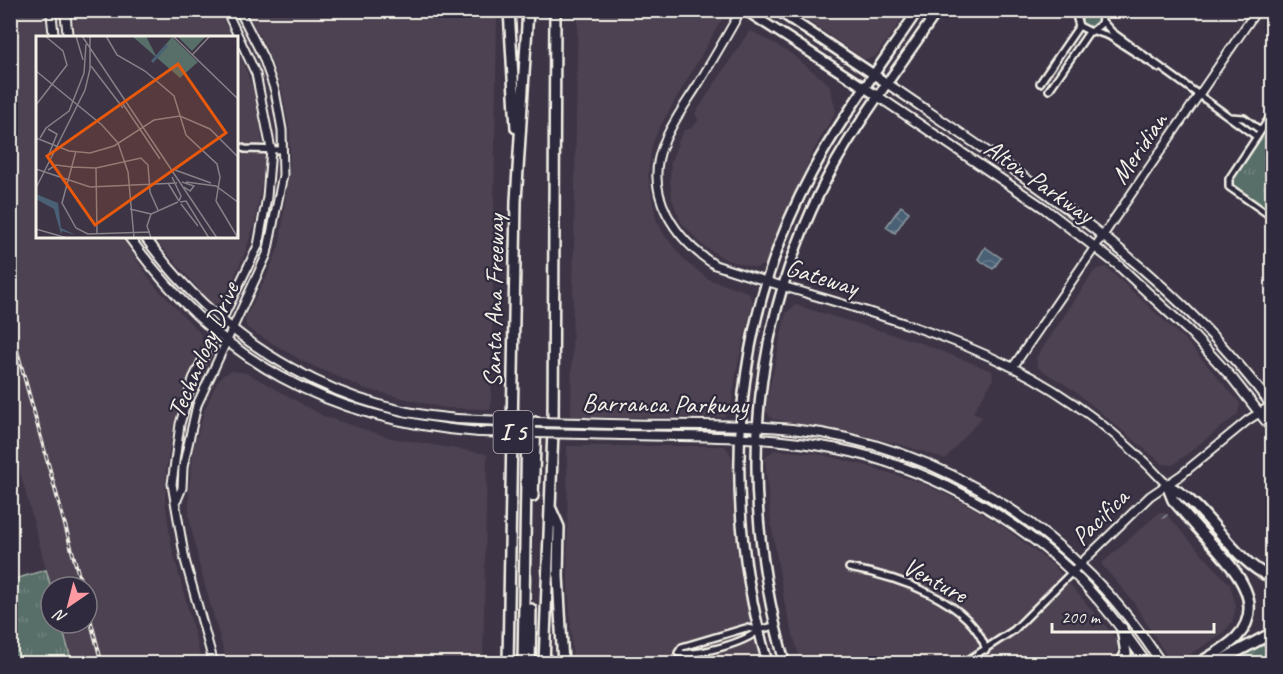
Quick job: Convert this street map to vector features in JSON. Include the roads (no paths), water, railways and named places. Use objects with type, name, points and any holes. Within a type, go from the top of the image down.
[{"type":"highway","points":[[509,10],[516,121],[516,201]]},
{"type":"highway","name":"Santa Ana Freeway","points":[[508,663],[516,201],[527,10]]},
{"type":"highway","name":"I 5","points":[[544,663],[553,431],[555,10]]},
{"type":"highway","points":[[523,663],[532,422]]},
{"type":"highway","points":[[1167,485],[1182,492],[1239,555],[1272,578]]},
{"type":"highway","points":[[1167,485],[1173,500],[1238,573],[1248,593],[1248,615],[1242,631],[1233,641],[1198,663]]},
{"type":"highway","points":[[549,504],[559,527],[558,576],[563,663]]},
{"type":"highway","points":[[529,528],[530,663]]},
{"type":"highway","points":[[1120,663],[1126,654],[1122,628]]},
{"type":"highway","points":[[1214,663],[1272,633]]},
{"type":"main road","points":[[51,10],[54,36]]},
{"type":"main road","points":[[64,10],[68,36]]},
{"type":"main road","name":"Alton Parkway","points":[[743,10],[879,97],[1044,208],[1096,247],[1178,320],[1225,370],[1272,429]]},
{"type":"main road","name":"Alton Parkway","points":[[777,10],[1105,235],[1194,315],[1272,405]]},
{"type":"main road","points":[[768,663],[759,630],[743,537],[740,439],[747,360],[767,282],[810,176],[865,88],[918,10]]},
{"type":"main road","points":[[785,663],[774,626],[758,521],[755,440],[765,355],[782,286],[819,193],[849,140],[939,10]]},
{"type":"main road","name":"Barranca Parkway","points":[[130,238],[166,285],[226,341],[286,381],[342,405],[413,425],[479,432],[740,439],[840,450],[892,465],[937,482],[1015,527],[1072,572],[1122,628],[1147,663]]},
{"type":"main road","name":"Barranca Parkway","points":[[146,238],[183,283],[232,329],[283,364],[320,383],[370,403],[424,416],[480,420],[741,426],[843,436],[941,470],[985,491],[1020,514],[1083,564],[1119,603],[1162,662]]},
{"type":"street","name":"Technology Drive","points":[[214,663],[185,560],[177,500],[172,484],[180,424],[193,380],[258,246],[267,197],[271,149],[256,74],[226,10]]},
{"type":"street","name":"Technology Drive","points":[[177,500],[182,488],[183,467],[197,405],[267,254],[283,175],[275,91],[263,57],[239,10]]},
{"type":"street","name":"Gateway","points":[[743,10],[663,144],[659,162],[660,191],[673,227],[698,254],[715,265],[957,343],[1013,367],[1097,421],[1136,453],[1167,485]]},
{"type":"street","points":[[1040,83],[1079,26],[1081,12],[1071,10]]},
{"type":"street","name":"Meridian","points":[[1013,367],[1257,10]]},
{"type":"street","points":[[1101,14],[1112,32],[1230,117],[1244,118],[1259,134]]},
{"type":"street","points":[[1049,90],[1092,32],[1101,14]]},
{"type":"street","points":[[1079,26],[1108,36],[1151,65],[1167,71]]},
{"type":"street","points":[[1272,114],[1229,179],[1229,187],[1272,217]]},
{"type":"street","points":[[238,146],[244,149],[282,150]]},
{"type":"street","name":"Pacifica","points":[[962,663],[986,650],[1014,630],[1126,519],[1272,405]]},
{"type":"street","name":"Venture","points":[[849,567],[896,578],[939,600],[974,626],[983,639],[986,650]]},
{"type":"street","points":[[759,630],[750,638],[689,655],[678,653],[682,646],[746,628],[759,630],[774,626]]},
{"type":"water","points":[[901,206],[909,212],[895,233],[886,227]]},
{"type":"water","points":[[985,247],[1001,258],[993,269],[978,259]]},
{"type":"waterway","points":[[1163,518],[1167,515]]},
{"type":"railway","points":[[10,325],[79,575]]},
{"type":"railway","points":[[94,635],[102,664]]}]
